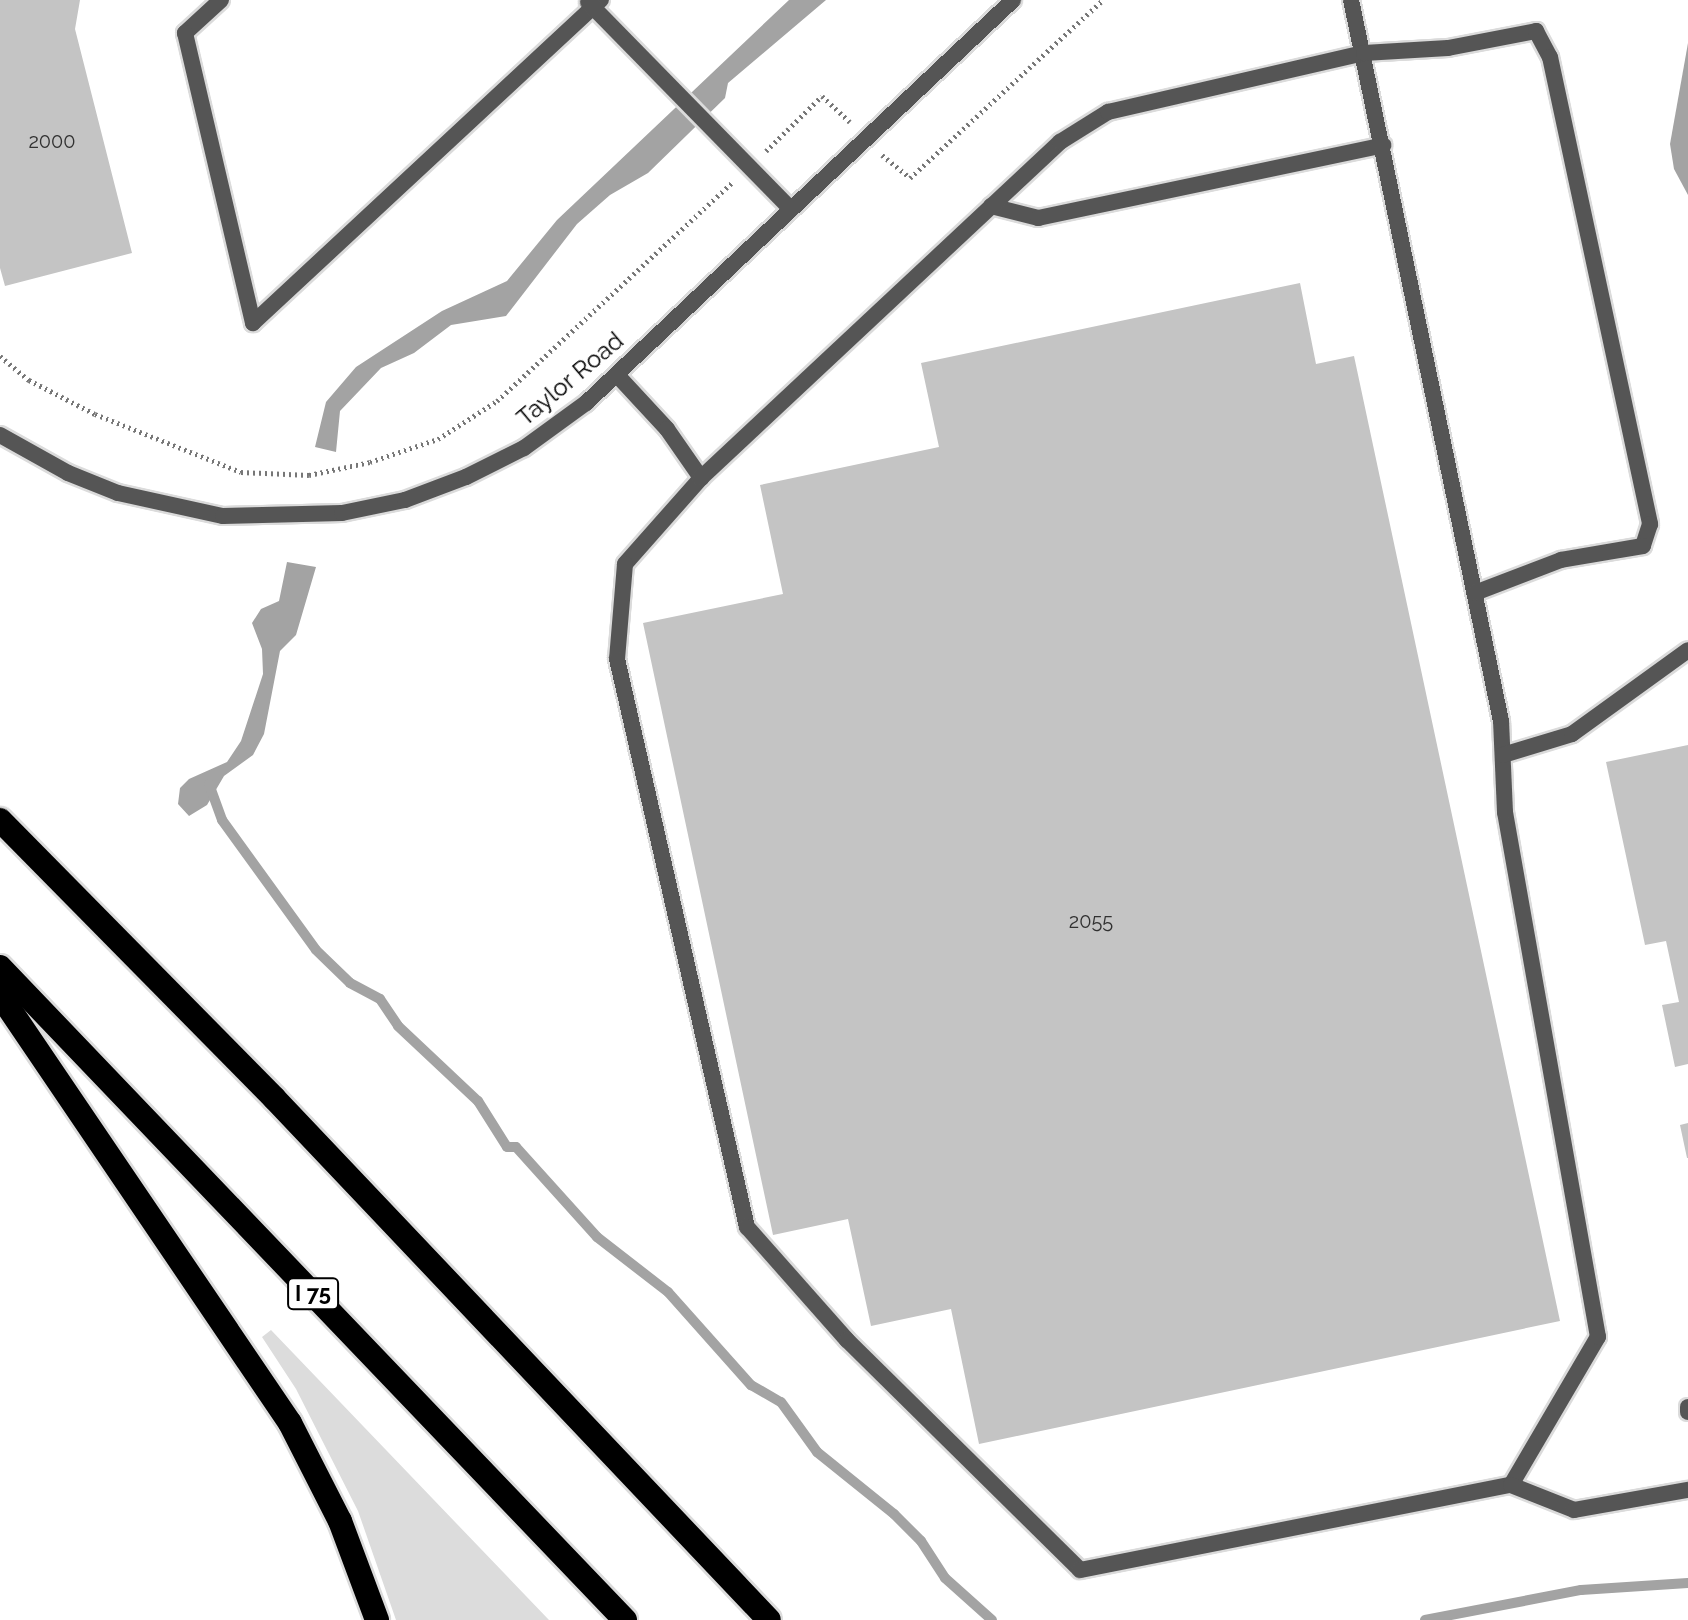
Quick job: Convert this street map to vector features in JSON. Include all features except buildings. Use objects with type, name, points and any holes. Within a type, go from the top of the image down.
[{"type":"highway","points":[[0,820],[274,1098],[769,1620]]},
{"type":"highway","name":"I 75","points":[[0,967],[625,1620]]},
{"type":"highway","points":[[0,995],[290,1423],[340,1521],[377,1620]]},
{"type":"street","points":[[221,0],[185,33],[253,323],[593,3],[791,209]]},
{"type":"street","name":"Taylor Road","points":[[0,435],[68,473],[159,505],[223,516],[310,516],[394,502],[466,477],[553,429],[617,375],[1013,0]]},
{"type":"street","points":[[1351,0],[1501,721],[1505,812],[1598,1337],[1511,1485]]},
{"type":"street","points":[[1475,593],[1561,560],[1643,546],[1650,524],[1550,57],[1536,31],[1448,48],[1364,53],[1108,112],[1060,142],[701,478],[625,564],[617,659],[747,1227],[847,1340],[1080,1570],[1511,1485],[1574,1510],[1688,1490]]},
{"type":"street","points":[[991,206],[1038,218],[1383,145]]},
{"type":"street","points":[[617,375],[667,429],[701,478]]},
{"type":"street","points":[[1503,755],[1572,734],[1688,650]]},
{"type":"path","points":[[888,161],[910,178],[1103,0]]},
{"type":"path","points":[[0,356],[29,380],[95,414],[241,472],[309,475],[370,462],[438,439],[497,401],[750,167],[822,96],[843,115]]},
{"type":"shaded area","points":[[789,0],[826,0],[728,83],[725,98],[648,173],[610,195],[577,224],[506,316],[451,325],[414,353],[381,368],[340,411],[336,452],[315,447],[326,402],[356,367],[442,311],[507,281],[557,220]]},
{"type":"shaded area","points":[[1688,43],[1688,195],[1674,169],[1670,144]]},
{"type":"shaded area","points":[[287,562],[316,567],[296,635],[280,651],[264,734],[253,755],[224,776],[207,805],[189,816],[178,804],[180,788],[189,779],[227,762],[241,741],[263,674],[262,649],[252,623],[261,609],[279,601]]},
{"type":"shaded area","points":[[271,1330],[549,1620],[396,1620],[358,1511],[296,1389],[262,1337]]},
{"type":"waterway","points":[[209,784],[222,820],[316,950],[350,983],[380,999],[398,1026],[478,1101],[507,1147],[516,1147],[597,1237],[668,1292],[751,1385],[781,1402],[817,1452],[894,1514],[921,1541],[945,1578],[992,1620]]},
{"type":"waterway","points":[[1425,1620],[1581,1590],[1688,1583]]}]
